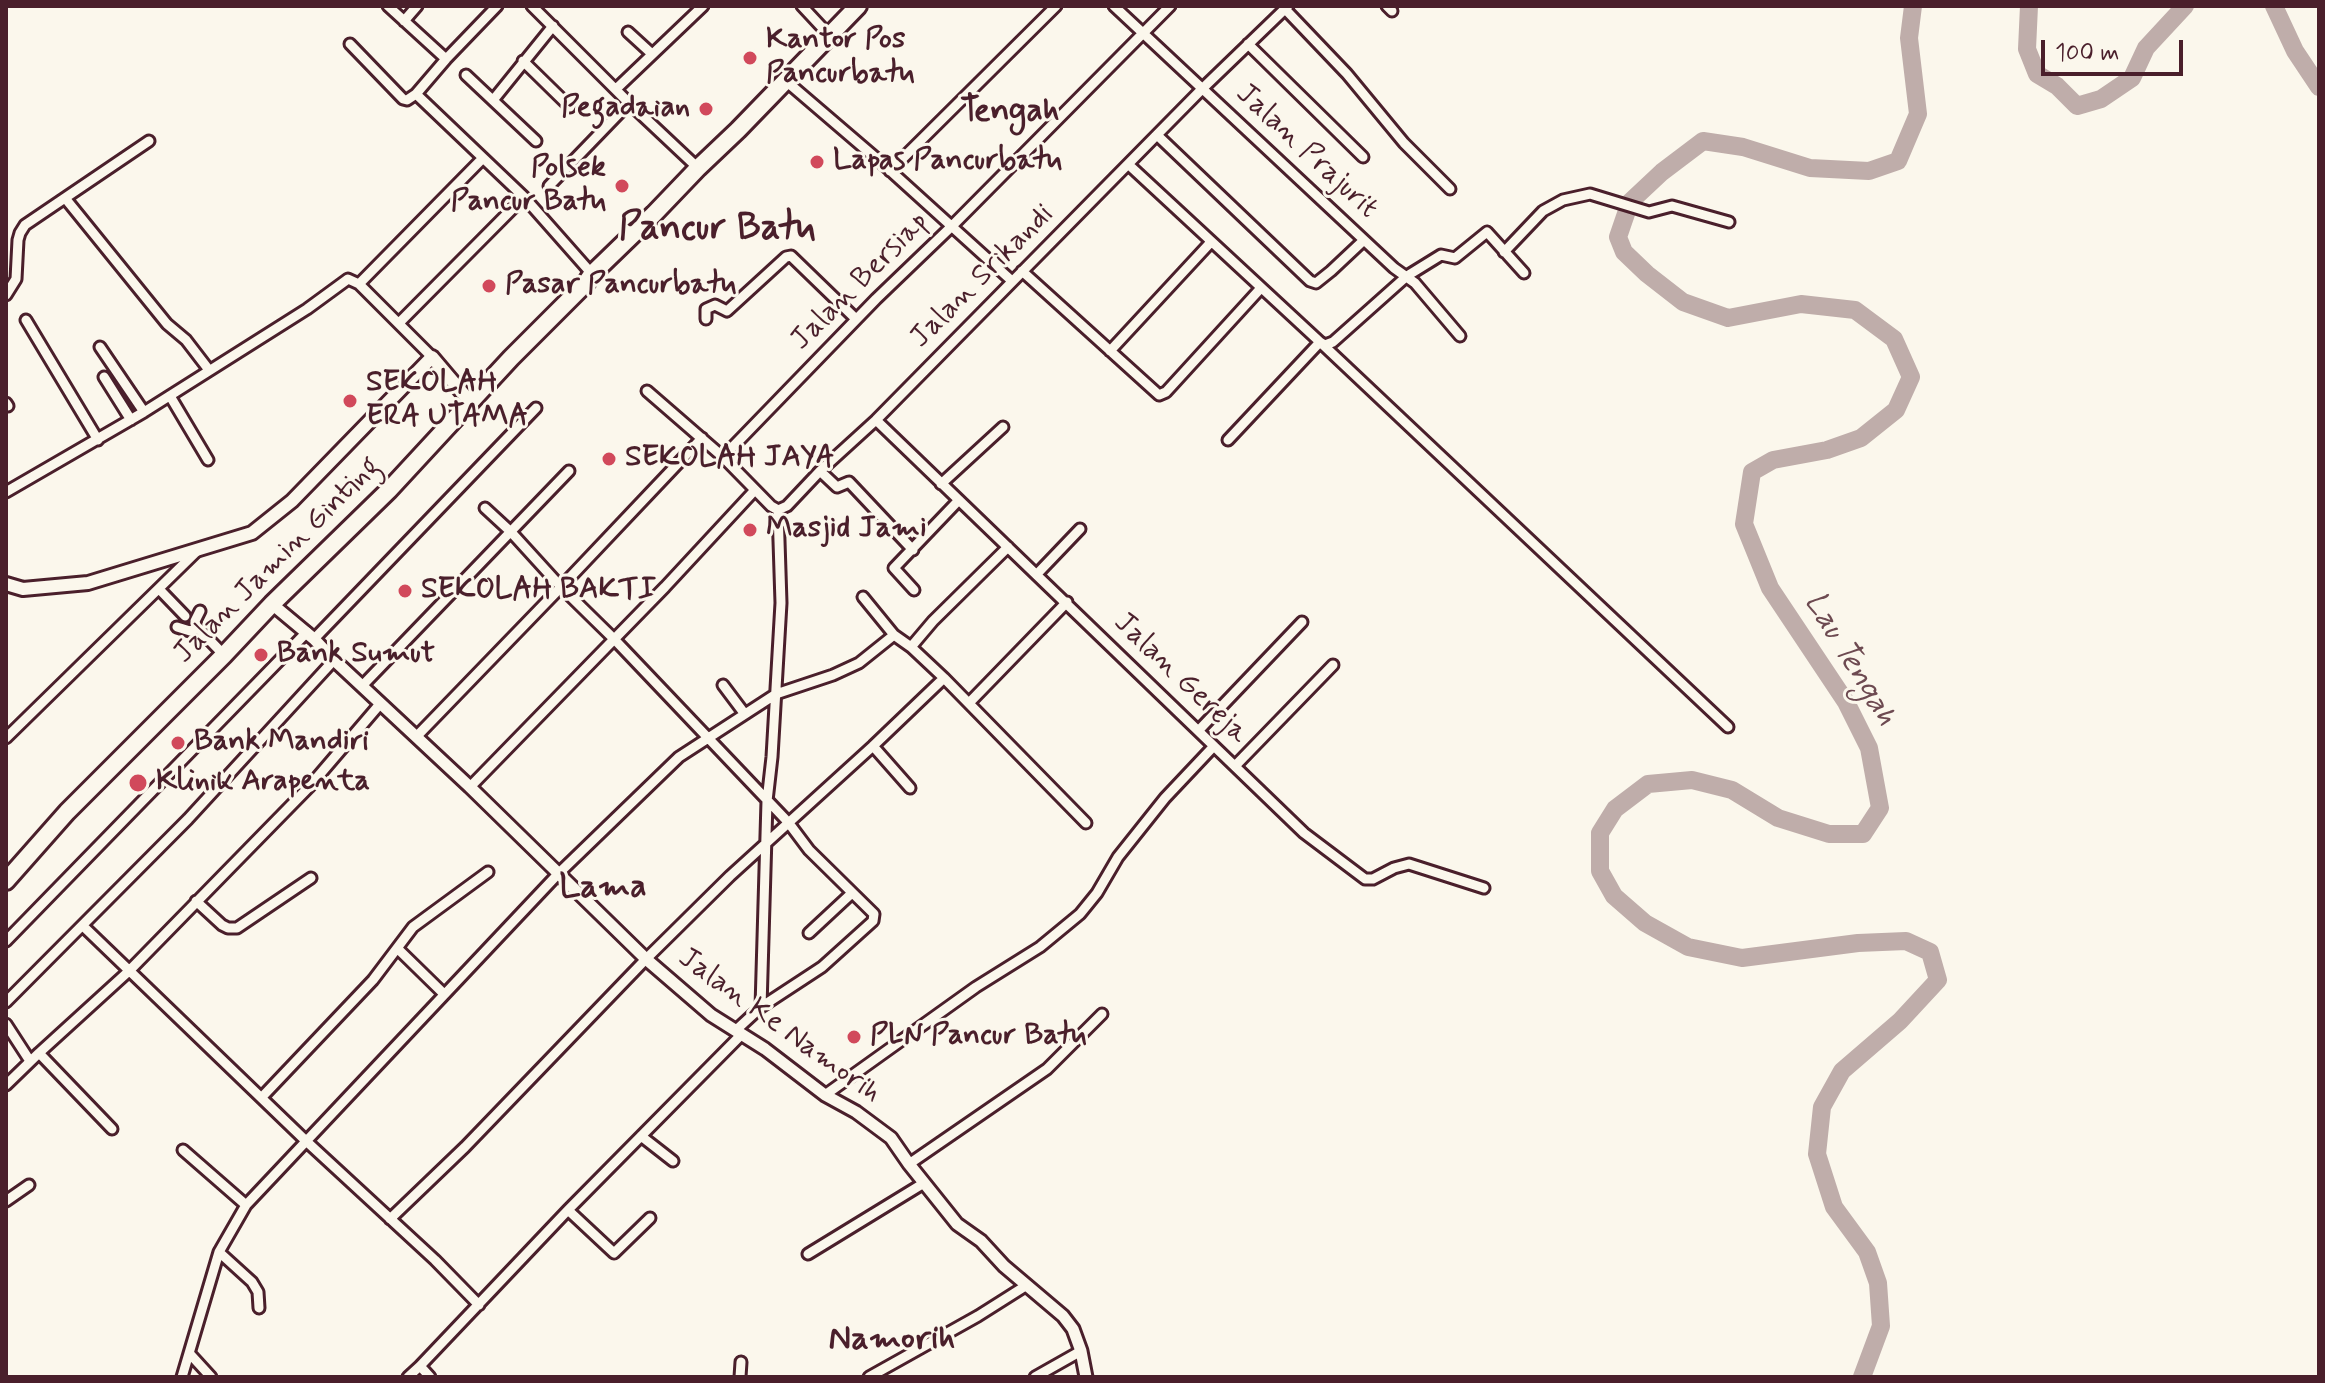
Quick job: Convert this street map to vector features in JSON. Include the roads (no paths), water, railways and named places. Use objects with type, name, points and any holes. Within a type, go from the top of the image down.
[{"type":"highway","name":"Jalan Jamin Ginting","points":[[6,881],[67,812],[389,490],[592,274],[858,6]]},
{"type":"main road","points":[[6,584],[23,589],[88,583],[252,533],[292,501],[432,357],[471,403]]},
{"type":"street","points":[[388,6],[446,59]]},
{"type":"street","points":[[404,21],[417,6]]},
{"type":"street","points":[[350,44],[403,99],[408,100],[497,6]]},
{"type":"street","points":[[532,6],[698,168]]},
{"type":"street","points":[[616,89],[703,6]]},
{"type":"street","points":[[802,6],[829,35]]},
{"type":"street","points":[[890,171],[1056,6]]},
{"type":"street","name":"Jalan Prajurit","points":[[1114,6],[1394,268],[1424,292],[1460,336]]},
{"type":"street","name":"Jalan Bersiap","points":[[723,457],[856,319],[1170,6]]},
{"type":"street","points":[[1286,8],[1347,74],[1404,143],[1450,189]]},
{"type":"street","name":"Jalan Srikandi","points":[[778,510],[787,506],[876,420],[1203,88],[1286,8]]},
{"type":"street","points":[[494,99],[553,26]]},
{"type":"street","points":[[628,32],[652,54]]},
{"type":"street","points":[[1248,44],[1363,157]]},
{"type":"street","points":[[523,61],[570,107]]},
{"type":"street","points":[[466,75],[536,141]]},
{"type":"street","points":[[786,81],[1012,281]]},
{"type":"street","points":[[416,94],[524,197],[592,274]]},
{"type":"street","points":[[549,186],[629,103]]},
{"type":"street","points":[[1157,135],[1310,281],[1316,283],[1364,240]]},
{"type":"street","points":[[6,295],[16,279],[18,240],[22,229],[149,141]]},
{"type":"street","points":[[359,284],[483,158]]},
{"type":"street","points":[[1129,165],[1728,727]]},
{"type":"street","points":[[1504,252],[1543,211],[1563,200],[1590,194],[1649,212],[1672,206],[1729,222]]},
{"type":"street","points":[[399,323],[524,197]]},
{"type":"street","points":[[65,198],[167,324],[186,340],[209,370]]},
{"type":"street","points":[[1320,342],[1325,345],[1333,342],[1407,276],[1441,255],[1455,258],[1487,232],[1524,273]]},
{"type":"street","points":[[1110,351],[1211,242]]},
{"type":"street","points":[[706,319],[706,309],[715,305],[727,311],[786,257],[791,256],[856,319]]},
{"type":"street","points":[[1022,271],[1159,395],[1166,392],[1261,288]]},
{"type":"street","points":[[6,492],[170,396],[307,309],[348,279],[359,284],[432,357]]},
{"type":"street","points":[[26,320],[98,440]]},
{"type":"street","points":[[1228,440],[1320,342]]},
{"type":"street","points":[[100,347],[144,412]]},
{"type":"street","points":[[104,377],[131,420]]},
{"type":"street","points":[[647,391],[778,510],[781,603],[767,801],[761,1007]]},
{"type":"street","points":[[170,396],[208,460]]},
{"type":"street","points":[[6,941],[536,408]]},
{"type":"street","name":"Jalan Gereja","points":[[876,420],[1304,833],[1365,879],[1373,879],[1409,864],[1484,888]]},
{"type":"street","points":[[941,484],[1003,427]]},
{"type":"street","points":[[416,737],[702,438]]},
{"type":"street","points":[[362,686],[569,471]]},
{"type":"street","points":[[820,471],[837,487],[849,482],[913,550]]},
{"type":"street","points":[[470,787],[755,490]]},
{"type":"street","points":[[914,590],[894,568],[959,500]]},
{"type":"street","points":[[408,1377],[761,1007],[822,967],[875,916],[809,850],[788,822],[614,639],[485,508]]},
{"type":"street","points":[[1037,574],[1080,529]]},
{"type":"street","points":[[911,647],[1008,547]]},
{"type":"street","points":[[6,738],[197,551]]},
{"type":"street","points":[[159,589],[185,616]]},
{"type":"street","points":[[863,597],[894,635],[944,678],[1086,823]]},
{"type":"street","points":[[969,703],[1067,602]]},
{"type":"street","name":"Jalan Ke Namorih","points":[[272,604],[311,636],[646,959],[711,1015],[891,1138],[957,1224],[981,1241],[1004,1266],[1063,1316],[1073,1329],[1086,1377]]},
{"type":"street","points":[[200,611],[195,621],[198,628],[224,655]]},
{"type":"street","points":[[1199,730],[1302,622]]},
{"type":"street","points":[[177,627],[190,631],[198,628]]},
{"type":"street","points":[[182,1377],[219,1252],[246,1205],[558,874],[668,766],[776,694],[859,663],[894,635]]},
{"type":"street","points":[[6,1002],[188,819],[334,660]]},
{"type":"street","points":[[1235,766],[1333,665]]},
{"type":"street","points":[[390,1219],[465,1147],[646,959],[944,678]]},
{"type":"street","points":[[723,685],[744,713]]},
{"type":"street","points":[[6,1085],[129,971],[309,787],[380,704]]},
{"type":"street","points":[[873,746],[910,788]]},
{"type":"street","points":[[825,1095],[976,987],[1040,947],[1080,914],[1097,893],[1118,857],[1165,798],[1214,746]]},
{"type":"street","points":[[180,811],[188,819]]},
{"type":"street","points":[[262,1097],[373,980],[417,923],[488,872]]},
{"type":"street","points":[[196,901],[222,925],[237,928],[311,878]]},
{"type":"street","points":[[809,933],[852,893]]},
{"type":"street","points":[[83,926],[479,1305]]},
{"type":"street","points":[[398,949],[444,994]]},
{"type":"street","points":[[909,1164],[1047,1069],[1102,1014]]},
{"type":"street","points":[[6,1024],[30,1061]]},
{"type":"street","points":[[39,1053],[112,1129]]},
{"type":"street","points":[[641,1136],[673,1161]]},
{"type":"street","points":[[183,1150],[246,1205]]},
{"type":"street","points":[[808,1254],[924,1183]]},
{"type":"street","points":[[6,1201],[29,1185]]},
{"type":"street","points":[[568,1210],[614,1253],[650,1218]]},
{"type":"street","points":[[219,1252],[252,1282],[258,1292],[259,1308]]},
{"type":"street","points":[[869,1377],[1027,1285]]},
{"type":"street","points":[[1035,1377],[1081,1351]]},
{"type":"street","points":[[190,1354],[211,1377]]},
{"type":"street","points":[[740,1377],[741,1362]]},
{"type":"street","points":[[420,1366],[430,1377]]},
{"type":"waterway","name":"Lau Tengah","points":[[1862,1377],[1881,1326],[1878,1283],[1867,1252],[1834,1207],[1817,1154],[1822,1107],[1842,1071],[1900,1021],[1938,980],[1930,952],[1906,941],[1858,943],[1742,958],[1688,947],[1645,923],[1614,896],[1600,871],[1600,833],[1615,809],[1648,784],[1692,780],[1732,790],[1778,818],[1829,834],[1863,834],[1880,808],[1869,748],[1846,702],[1770,588],[1744,524],[1752,472],[1773,460],[1827,450],[1861,438],[1896,410],[1911,377],[1894,339],[1855,310],[1801,304],[1728,318],[1683,302],[1624,252],[1618,237],[1630,202],[1662,172],[1703,141],[1743,147],[1810,168],[1869,171],[1898,161],[1918,114],[1909,38],[1913,6]]},
{"type":"waterway","name":"Lau Tengah","points":[[2029,6],[2027,49],[2037,74],[2057,86],[2077,106],[2101,99],[2132,78],[2146,48],[2185,6]]},
{"type":"waterway","name":"Lau Tengah","points":[[2274,6],[2295,51],[2319,87]]},
{"type":"place","name":"Kantor Pos Pancurbatu","points":[[750,58]]},
{"type":"place","name":"Pegadaian","points":[[706,109]]},
{"type":"place","name":"Lapas Pancurbatu","points":[[817,162]]},
{"type":"place","name":"Polsek Pancur Batu","points":[[622,186]]},
{"type":"place","name":"Pasar Pancurbatu","points":[[489,286]]},
{"type":"place","name":"SEKOLAH ERA UTAMA","points":[[350,401]]},
{"type":"place","name":"SEKOLAH JAYA","points":[[609,459]]},
{"type":"place","name":"Masjid Jami","points":[[750,530]]},
{"type":"place","name":"SEKOLAH BAKTI","points":[[405,591]]},
{"type":"place","name":"Bank Sumut","points":[[261,655]]},
{"type":"place","name":"Bank Mandiri","points":[[178,743]]},
{"type":"place","name":"Klinik Arapenta","points":[[138,783]]},
{"type":"place","name":"PLN Pancur Batu","points":[[854,1037]]},
{"type":"district","name":"Tengah","points":[[1010,113]]},
{"type":"district","name":"Pancur Batu","points":[[717,230]]},
{"type":"district","name":"Lama","points":[[603,889]]},
{"type":"district","name":"Namorih","points":[[892,1341]]}]
